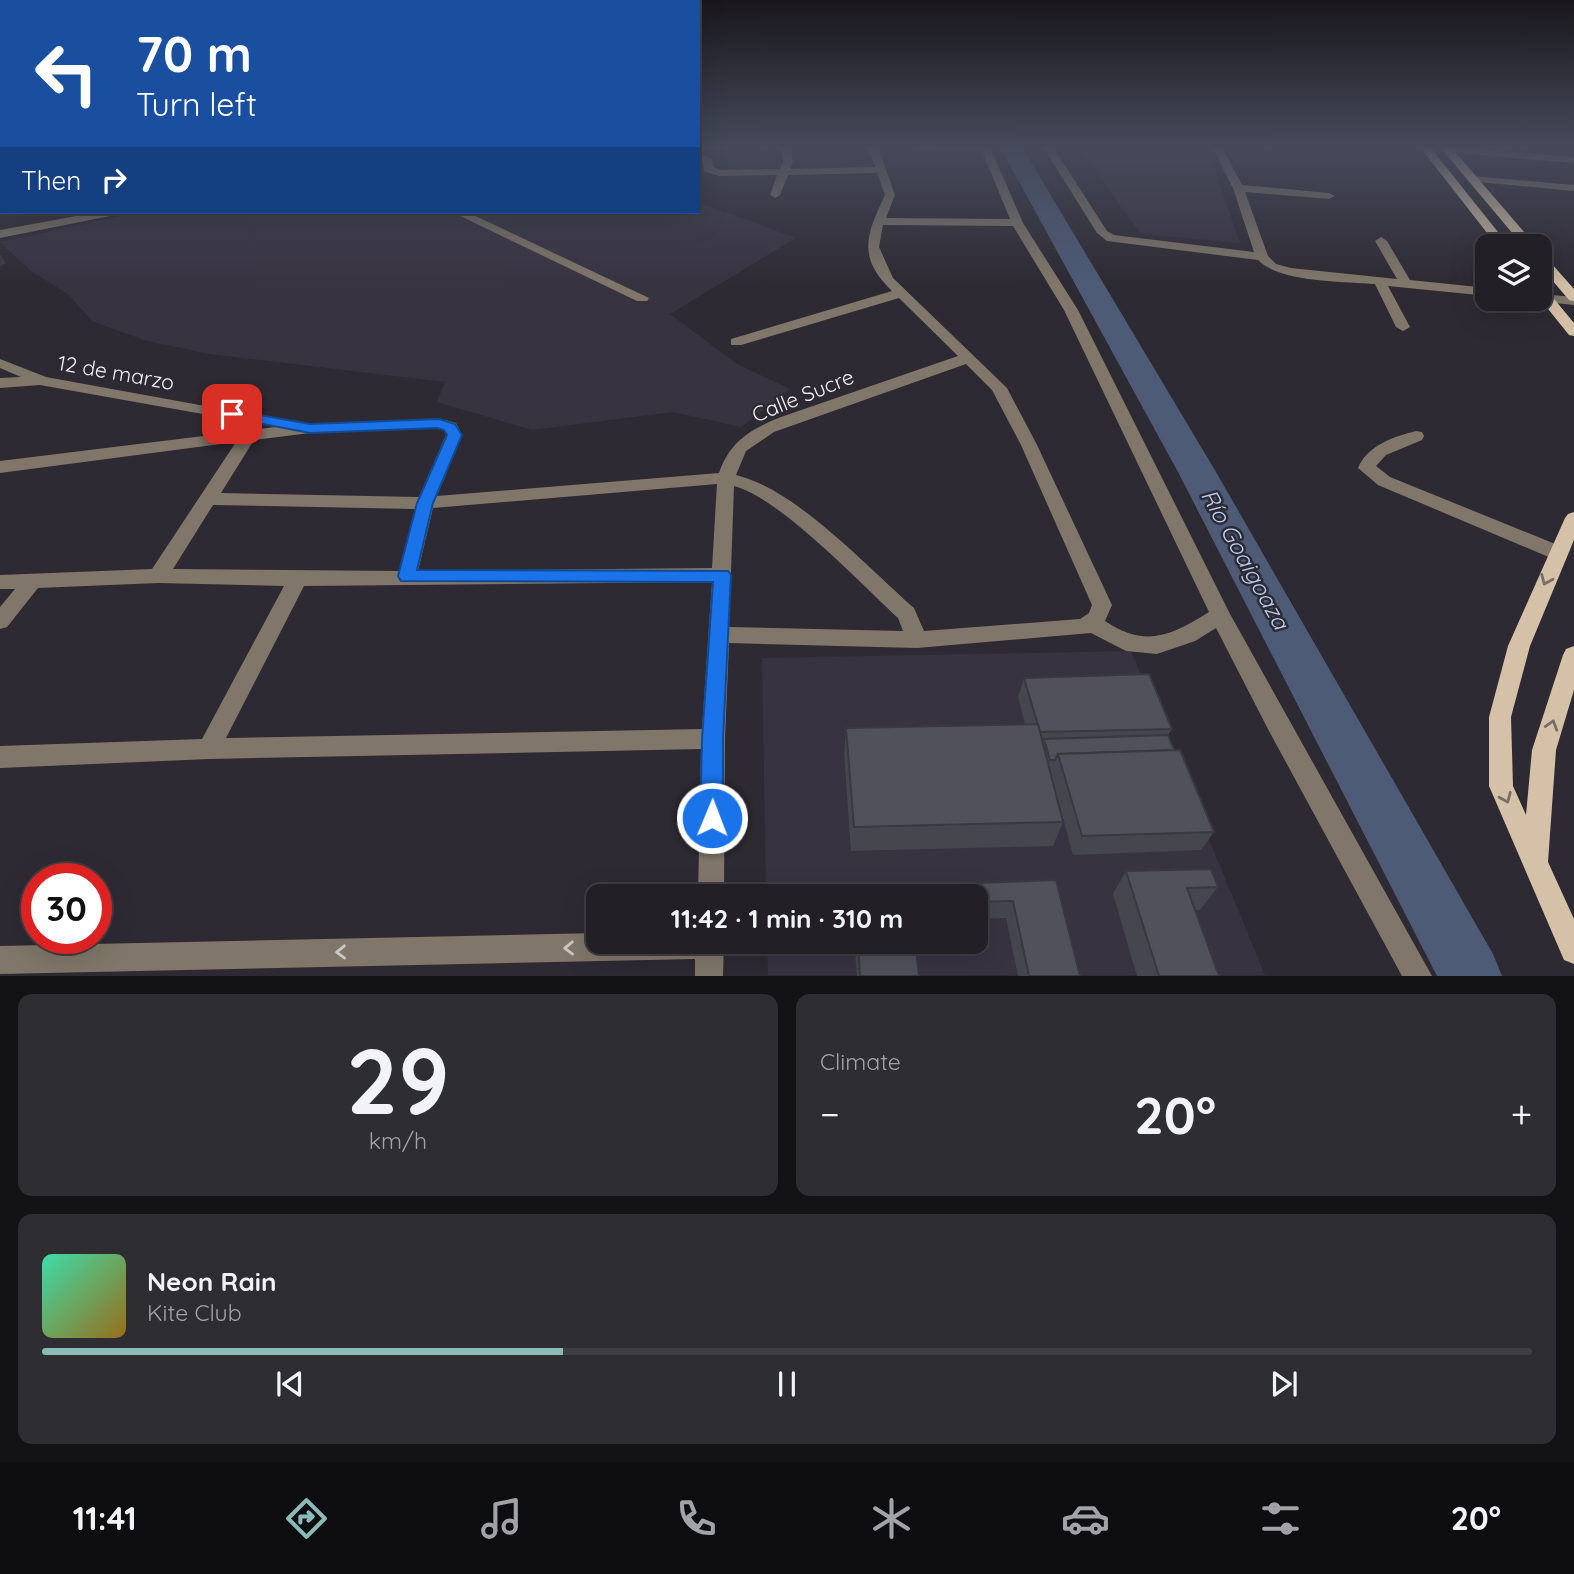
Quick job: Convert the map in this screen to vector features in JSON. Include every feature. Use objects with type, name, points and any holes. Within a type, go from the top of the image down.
[{"type":"main road","points":[[1461,193],[1494,234]]},
{"type":"main road","points":[[1484,193],[1520,234]]},
{"type":"main road","points":[[1552,272],[1574,299]]},
{"type":"main road","points":[[1552,307],[1574,332]]},
{"type":"main road","points":[[1574,518],[1519,646],[1500,717],[1501,786],[1574,950]]},
{"type":"main road","points":[[1534,865],[1544,750],[1574,655]]},
{"type":"street","points":[[720,635],[917,640],[1085,626],[1092,623],[1102,605],[1029,445],[999,387],[888,280],[876,264],[870,247],[889,193]]},
{"type":"street","points":[[1004,193],[1017,223],[1071,310],[1220,615],[1277,724],[1418,975]]},
{"type":"street","points":[[1077,193],[1103,233],[1111,239],[1262,257]]},
{"type":"street","points":[[1240,193],[1262,257],[1272,267],[1290,272],[1475,291]]},
{"type":"street","points":[[1290,193],[1329,196]]},
{"type":"street","points":[[0,234],[104,214]]},
{"type":"street","points":[[462,214],[642,298]]},
{"type":"street","points":[[879,221],[1017,223]]},
{"type":"street","points":[[1381,241],[1406,284]]},
{"type":"street","points":[[1380,282],[1403,327]]},
{"type":"street","points":[[736,342],[901,293]]},
{"type":"street","points":[[1552,297],[1574,299]]},
{"type":"street","name":"Calle Sucre","points":[[711,884],[713,739],[720,635],[725,478],[738,448],[760,433],[787,420],[968,358]]},
{"type":"street","name":"12 de marzo","points":[[0,363],[41,381],[310,428]]},
{"type":"street","points":[[0,383],[41,381]]},
{"type":"street","points":[[158,576],[205,499],[259,419]]},
{"type":"street","points":[[0,467],[248,438],[310,428],[439,424],[450,427],[454,435],[425,503],[407,576]]},
{"type":"street","points":[[1416,436],[1377,452],[1367,463],[1371,473],[1384,481],[1558,553]]},
{"type":"street","points":[[205,499],[425,503],[725,478],[749,484],[796,513],[907,614],[917,640]]},
{"type":"street","points":[[0,582],[158,576],[298,579],[722,575]]},
{"type":"street","points":[[208,750],[298,579]]},
{"type":"street","points":[[0,621],[32,582]]},
{"type":"street","points":[[1092,623],[1129,645],[1161,646],[1181,640],[1220,615]]},
{"type":"street","points":[[0,757],[713,739]]},
{"type":"street","points":[[0,960],[586,946]]},
{"type":"street","points":[[709,975],[710,954]]},
{"type":"shaded area","points":[[1111,193],[1223,193],[1240,243],[1141,234]]},
{"type":"shaded area","points":[[700,203],[796,238],[670,314],[737,364],[790,389],[741,427],[673,412],[532,430],[437,402],[445,382],[209,354],[144,340],[92,321],[69,295],[31,271],[0,242],[131,214],[700,214]]},
{"type":"shaded area","points":[[1131,651],[1265,975],[768,975],[767,954],[988,954],[988,884],[766,884],[762,658]]},
{"type":"building","points":[[1149,674],[1172,729],[1040,732],[1024,678]]},
{"type":"building","points":[[1038,724],[1063,822],[854,827],[846,728]]},
{"type":"building","points":[[1168,735],[1174,750],[1058,754],[1055,760],[1050,760],[1044,739]]},
{"type":"building","points":[[1180,750],[1214,832],[1082,836],[1058,754]]},
{"type":"building","points":[[1211,869],[1218,887],[1187,888],[1219,976],[1159,976],[1126,871]]},
{"type":"building","points":[[1056,880],[1080,976],[1029,976],[1013,901],[988,902],[988,884],[977,883]]},
{"type":"building","points":[[859,954],[916,954],[919,976],[860,976]]},
{"type":"waterway","name":"Río Goaigoaza","points":[[1037,193],[1197,472],[1471,976]]},
{"type":"route","points":[[232,414],[310,428],[439,424],[450,427],[454,435],[425,503],[407,576],[722,575],[713,739],[712,818]]}]
